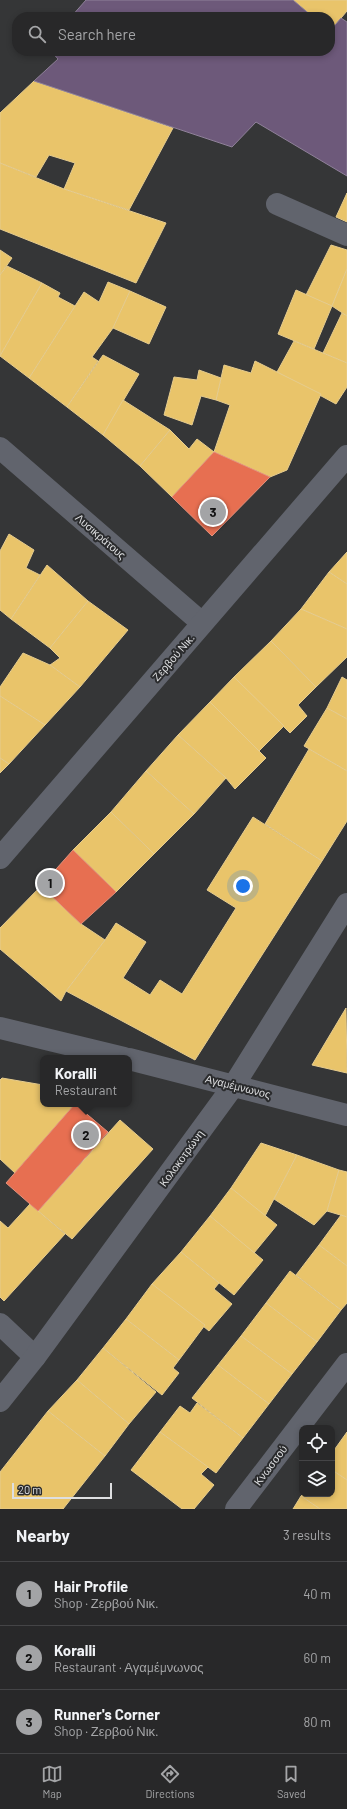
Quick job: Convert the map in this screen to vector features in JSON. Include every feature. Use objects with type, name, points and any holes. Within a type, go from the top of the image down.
[{"type":"street","points":[[277,204],[347,235]]},
{"type":"street","name":"Λυσικράτους","points":[[0,448],[202,623]]},
{"type":"street","name":"Ζερβού Νικ.","points":[[0,858],[347,456]]},
{"type":"street","name":"Κολοκοτρώνη","points":[[0,1401],[35,1357],[234,1085],[347,904]]},
{"type":"street","points":[[0,1028],[112,1055]]},
{"type":"street","name":"Αγαμέμνωνος","points":[[132,1060],[347,1115]]},
{"type":"street","points":[[0,1324],[35,1357]]},
{"type":"street","name":"Κνωσσού","points":[[236,1509],[347,1364]]},
{"type":"building: Homes","points":[[293,0],[347,0],[347,11],[335,25],[335,12],[307,12]]},
{"type":"building: Homes","points":[[34,81],[173,128],[129,210],[64,189],[75,163],[49,155],[36,177],[0,163],[0,113]]},
{"type":"building: Homes","points":[[0,163],[64,189],[166,223],[136,283],[0,229]]},
{"type":"building: Homes","points":[[347,193],[347,222],[336,217]]},
{"type":"building: Homes","points":[[331,245],[347,250],[347,269],[332,306],[306,295]]},
{"type":"building: Homes","points":[[0,250],[12,258],[0,275]]},
{"type":"building: Homes","points":[[7,266],[42,283],[0,356],[0,275]]},
{"type":"building: Homes","points":[[347,269],[347,316],[332,306]]},
{"type":"building: Homes","points":[[108,282],[130,291],[113,328],[92,357],[98,361],[67,407],[29,378],[84,292],[99,302]]},
{"type":"building: Homes","points":[[42,283],[60,293],[58,297],[75,306],[29,378],[0,356]]},
{"type":"building: Homes","points":[[296,290],[332,306],[314,349],[278,334]]},
{"type":"building: Homes","points":[[130,291],[166,307],[149,344],[113,328]]},
{"type":"building: Homes","points":[[342,313],[347,316],[347,363],[323,353]]},
{"type":"building: Homes","points":[[294,341],[347,363],[347,387],[336,404],[277,372]]},
{"type":"building: Homes","points":[[103,355],[139,374],[103,435],[67,407]]},
{"type":"building: Homes","points":[[255,361],[321,394],[287,470],[270,477],[214,452],[230,405],[216,400],[224,365],[251,373]]},
{"type":"building: Homes","points":[[199,370],[221,378],[216,400],[201,396],[192,425],[164,415],[174,377],[197,380]]},
{"type":"building: Homes","points":[[123,400],[170,430],[140,466],[103,435]]},
{"type":"building: Homes","points":[[170,430],[189,449],[197,439],[214,452],[172,497],[140,466]]},
{"type":"building: Homes","points":[[9,534],[34,550],[26,568],[40,575],[11,619],[0,610],[0,551]]},
{"type":"building: Homes","points":[[347,552],[347,584],[329,572]]},
{"type":"building: Homes","points":[[47,565],[88,601],[50,648],[11,619]]},
{"type":"building: Homes","points":[[329,572],[347,584],[347,629],[301,609]]},
{"type":"building: Homes","points":[[88,601],[128,630],[80,687],[50,665],[60,658],[50,648]]},
{"type":"building: Homes","points":[[301,609],[347,629],[347,657],[316,687],[271,641]]},
{"type":"building: Homes","points":[[271,641],[316,687],[298,705],[307,716],[290,733],[234,677]]},
{"type":"building: Homes","points":[[23,653],[50,665],[80,687],[45,725],[0,696],[0,687]]},
{"type":"building: Homes","points":[[234,677],[284,726],[259,751],[210,702]]},
{"type":"building: Homes","points":[[342,677],[347,680],[347,719],[327,708]]},
{"type":"building: Homes","points":[[0,696],[45,725],[9,764],[0,758]]},
{"type":"building: Homes","points":[[210,702],[266,758],[235,789],[226,778],[178,735]]},
{"type":"building: Homes","points":[[327,708],[347,719],[347,771],[304,746]]},
{"type":"building: Homes","points":[[178,735],[226,778],[194,814],[146,771]]},
{"type":"building: Homes","points":[[309,749],[347,771],[347,821],[322,861],[265,824]]},
{"type":"building: Homes","points":[[0,758],[9,764],[0,773]]},
{"type":"building: Homes","points":[[146,771],[194,814],[154,854],[111,812]]},
{"type":"building: Homes","points":[[111,812],[154,854],[116,892],[73,850]]},
{"type":"building: Homes","points":[[253,817],[322,861],[195,1060],[66,991],[105,940],[116,923],[146,942],[123,978],[150,995],[160,980],[182,994],[236,908],[207,890]]},
{"type":"building: Homes","points":[[41,886],[81,924],[105,940],[66,991],[61,1001],[0,949],[0,928]]},
{"type":"building: Homes","points":[[346,1008],[347,1073],[312,1065]]},
{"type":"building: Homes","points":[[2,1078],[40,1084],[40,1107],[72,1107],[15,1173],[0,1159],[0,1080]]},
{"type":"building: Homes","points":[[120,1120],[153,1149],[72,1239],[38,1211]]},
{"type":"building: Homes","points":[[261,1143],[297,1155],[265,1216],[231,1188]]},
{"type":"building: Homes","points":[[297,1155],[339,1170],[327,1211],[314,1225],[274,1199]]},
{"type":"building: Homes","points":[[339,1170],[347,1172],[347,1217],[327,1211]]},
{"type":"building: Homes","points":[[231,1188],[277,1225],[254,1253],[210,1216]]},
{"type":"building: Homes","points":[[30,1204],[65,1234],[4,1301],[0,1297],[0,1221],[8,1228]]},
{"type":"building: Homes","points":[[341,1215],[347,1217],[347,1266],[319,1245]]},
{"type":"building: Homes","points":[[210,1216],[263,1260],[234,1295],[181,1252]]},
{"type":"building: Homes","points":[[319,1245],[347,1266],[347,1303],[341,1310],[296,1275]]},
{"type":"building: Homes","points":[[181,1252],[219,1283],[214,1289],[232,1304],[209,1331],[152,1284]]},
{"type":"building: Homes","points":[[290,1271],[341,1310],[317,1342],[266,1303]]},
{"type":"building: Homes","points":[[152,1284],[205,1325],[179,1360],[126,1319]]},
{"type":"building: Homes","points":[[266,1303],[317,1342],[292,1374],[241,1336]]},
{"type":"building: Homes","points":[[126,1319],[179,1360],[173,1368],[179,1373],[162,1395],[103,1348]]},
{"type":"building: Homes","points":[[241,1336],[292,1374],[269,1404],[218,1365]]},
{"type":"building: Homes","points":[[103,1348],[156,1392],[129,1424],[77,1380]]},
{"type":"building: Homes","points":[[218,1365],[269,1404],[243,1438],[192,1398]]},
{"type":"building: Homes","points":[[77,1380],[129,1424],[105,1456],[48,1411]]},
{"type":"building: Homes","points":[[197,1403],[243,1438],[216,1473],[160,1432],[180,1406],[190,1413]]},
{"type":"building: Homes","points":[[48,1411],[105,1456],[63,1509],[0,1509],[0,1472]]},
{"type":"building: Homes","points":[[160,1432],[208,1467],[201,1474],[214,1485],[194,1509],[182,1509],[131,1470]]},
{"type":"building: Homes","points":[[347,1432],[347,1480],[335,1472],[335,1449]]},
{"type":"building: Homes","points":[[335,1472],[347,1480],[347,1509],[320,1509],[302,1497],[335,1497]]},
{"type":"building: Homes","points":[[300,1497],[302,1497],[320,1509],[293,1509]]},
{"type":"building: Shops","points":[[214,452],[270,477],[212,536],[172,497]]},
{"type":"building: Shops","points":[[73,850],[116,892],[81,924],[41,886]]},
{"type":"building: Shops","points":[[72,1107],[79,1107],[108,1132],[38,1211],[6,1183]]},
{"type":"building: Offices","points":[[86,0],[293,0],[307,12],[75,12]]},
{"type":"building: Offices","points":[[341,18],[347,22],[347,176],[256,122],[232,147],[34,81],[58,59],[55,56],[335,56],[335,25]]},
{"type":"place","name":"Runner's Corner","points":[[213,512]]},
{"type":"place","name":"Hair Profile","points":[[50,883]]},
{"type":"place","name":"Koralli","points":[[86,1135]]}]
